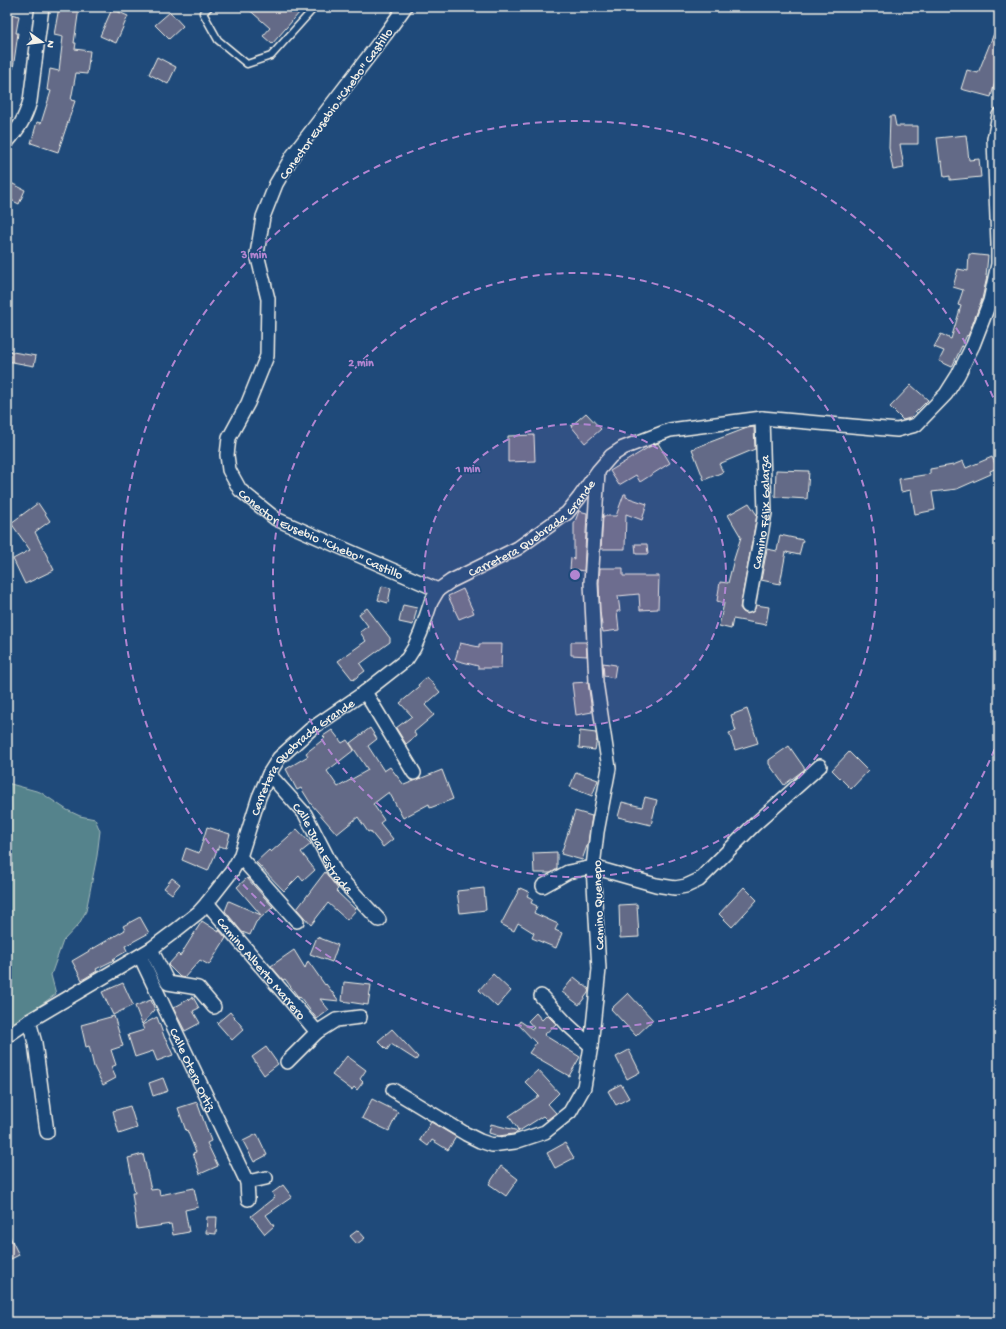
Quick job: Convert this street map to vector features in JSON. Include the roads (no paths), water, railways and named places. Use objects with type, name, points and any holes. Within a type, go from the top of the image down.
[{"type":"street","points":[[7,142],[19,128],[26,115],[30,101],[42,7]]},
{"type":"street","name":"Conector Eusebio \"Chebo\" Castillo","points":[[405,7],[293,155],[276,184],[263,217],[257,254],[268,299],[267,356],[248,403],[229,438],[227,455],[229,470],[240,490],[276,519],[438,590]]},
{"type":"street","name":"Carretera Quebrada Grande","points":[[7,1036],[29,1021],[145,952],[175,931],[207,903],[232,871],[240,857],[259,797],[279,758],[311,729],[364,692],[406,659],[414,648],[431,602],[438,590],[451,581],[518,548],[566,513],[580,498],[598,471],[611,456],[623,448],[670,430],[762,418],[897,430],[916,424],[946,394],[958,375],[973,345],[988,307],[998,264],[994,139],[999,115]]},
{"type":"street","name":"Camino Félix Galarza","points":[[748,606],[765,513],[762,418]]},
{"type":"street","name":"Camino Quenepo","points":[[393,1090],[480,1141],[492,1145],[515,1142],[545,1132],[570,1112],[584,1087],[591,1046],[599,969],[593,867],[597,832],[609,768],[596,682],[591,583],[598,471]]},
{"type":"street","points":[[364,692],[414,773]]},
{"type":"street","points":[[544,886],[568,872],[593,867],[656,885],[675,888],[686,886],[699,880],[754,825],[820,766]]},
{"type":"street","name":"Calle Juan Estrada","points":[[270,774],[305,814],[336,874],[379,920]]},
{"type":"street","points":[[240,857],[297,921]]},
{"type":"street","name":"Camino Alberto Marrero","points":[[207,903],[317,1032]]},
{"type":"street","points":[[145,952],[168,983],[198,988],[214,1007]]},
{"type":"street","name":"Calle Otero Ortiz","points":[[145,952],[247,1182]]},
{"type":"street","points":[[541,996],[568,1025],[591,1046]]},
{"type":"street","points":[[287,1062],[317,1032],[336,1020],[360,1017]]},
{"type":"street","points":[[29,1021],[35,1043],[47,1132]]},
{"type":"street","points":[[248,1199],[247,1182],[266,1178]]},
{"type":"lane","points":[[209,7],[203,13],[218,40],[247,64],[271,56],[315,7]]}]
